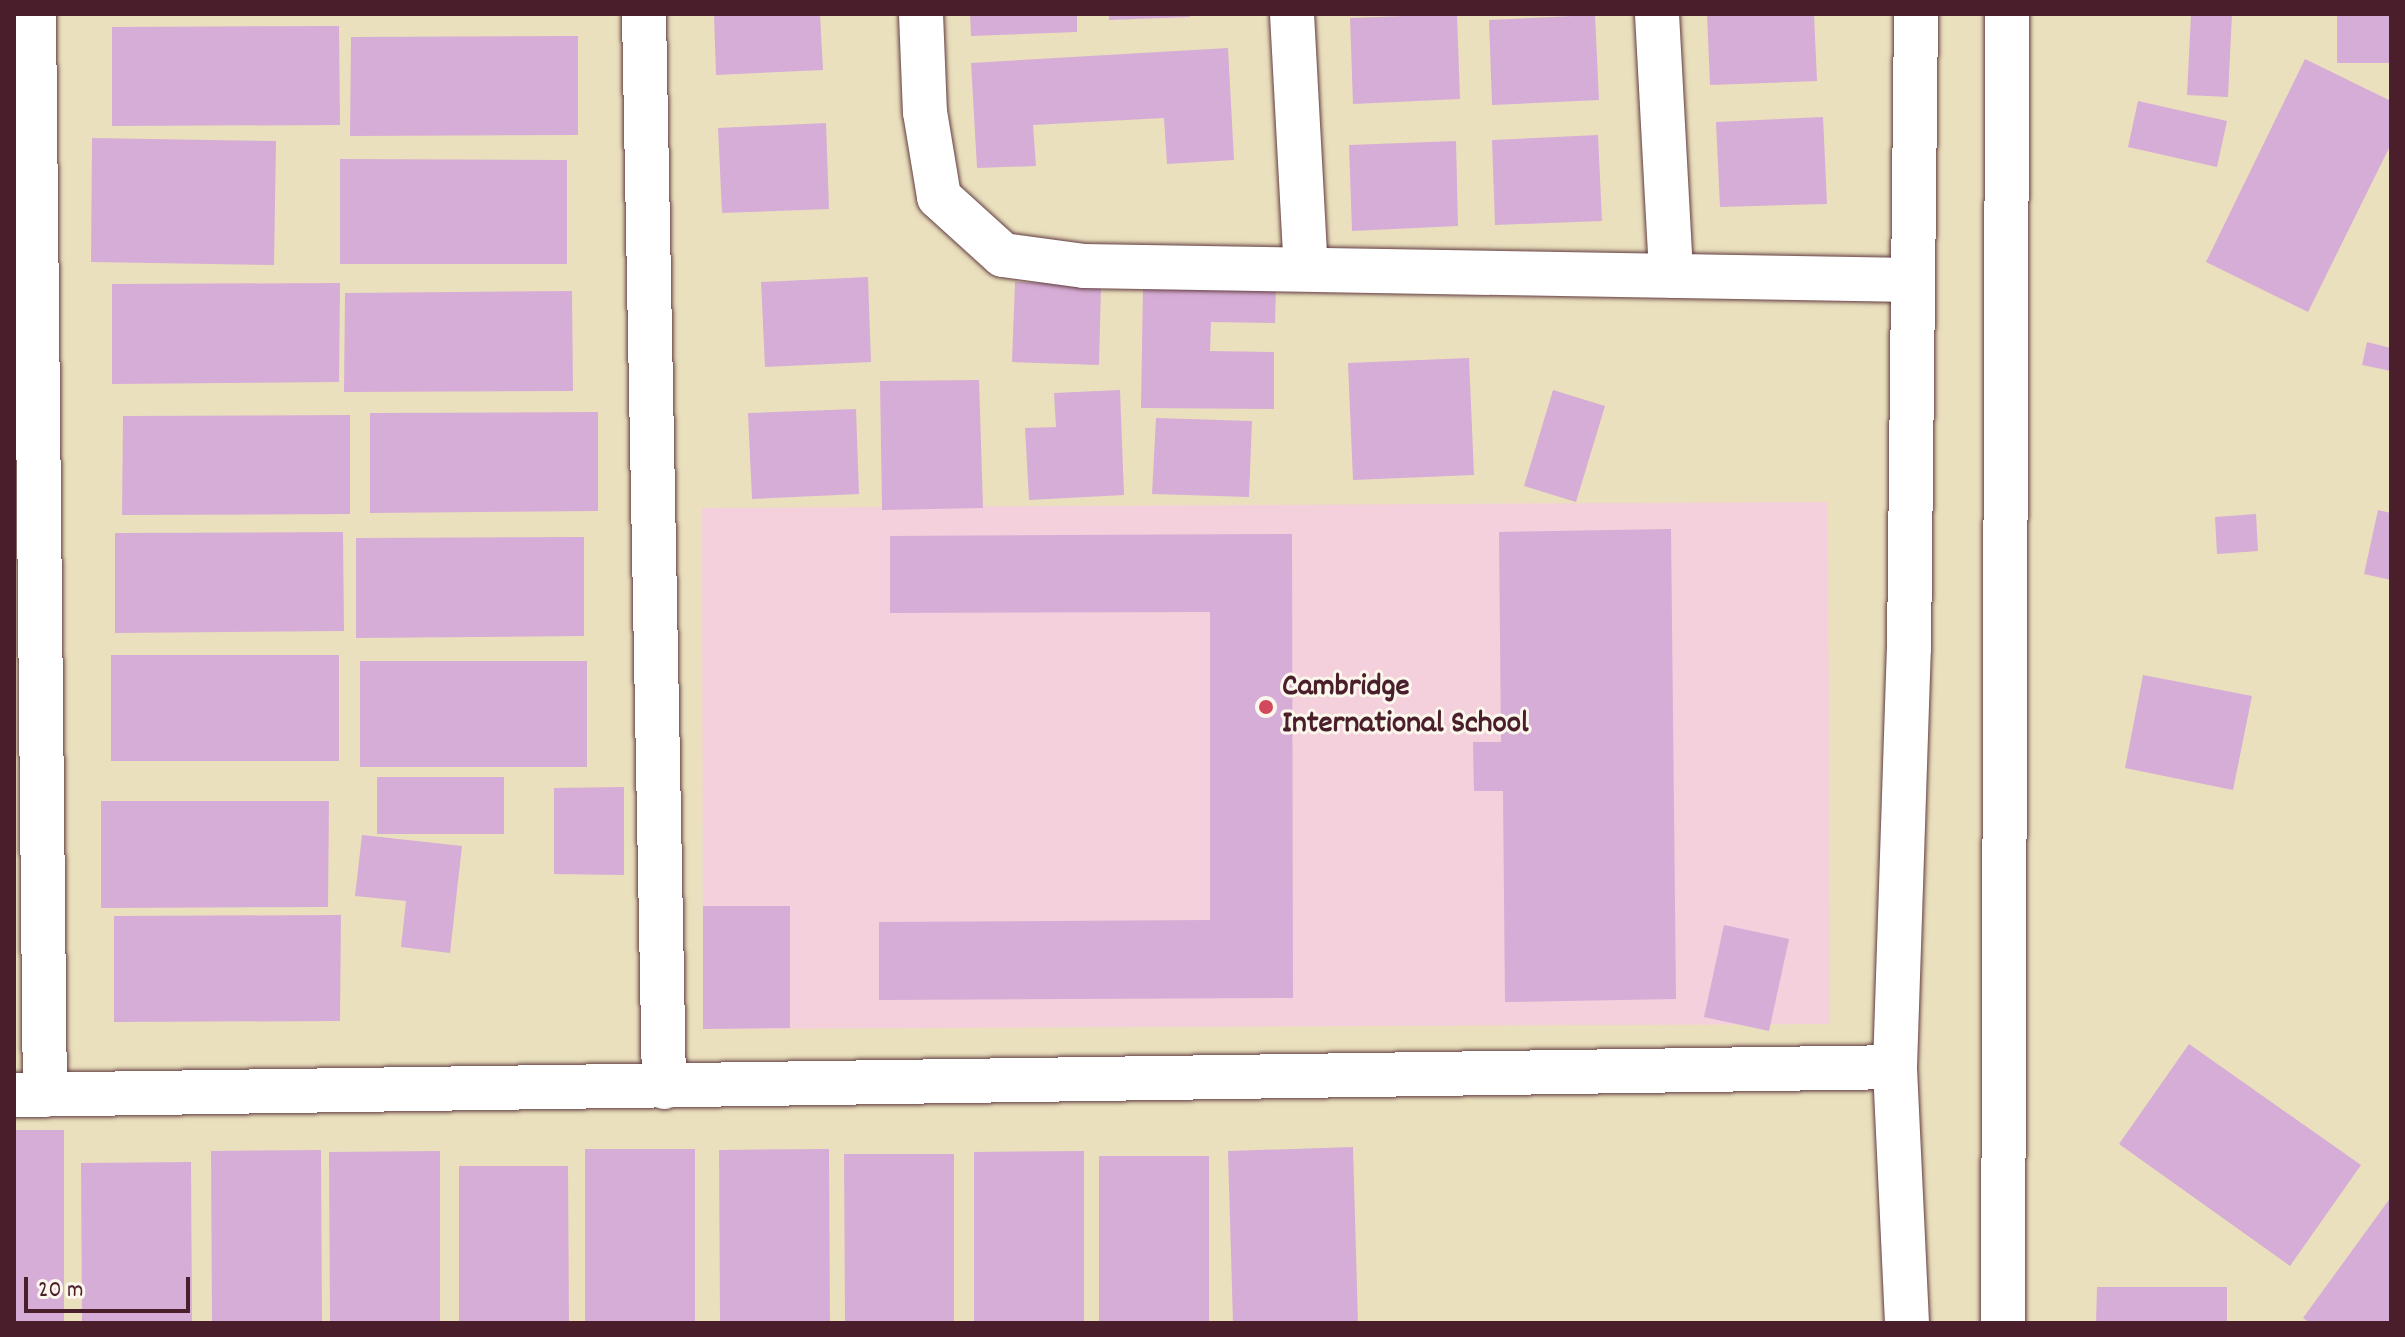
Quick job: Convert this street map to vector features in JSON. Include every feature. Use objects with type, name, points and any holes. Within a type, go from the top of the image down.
[{"type":"street","points":[[34,14],[30,1095],[1895,1067]]},
{"type":"street","points":[[644,14],[664,1087]]},
{"type":"street","points":[[921,14],[925,112],[939,197],[1003,255],[1084,266],[1913,280]]},
{"type":"street","points":[[1292,14],[1306,269]]},
{"type":"street","points":[[1657,14],[1671,276]]},
{"type":"street","points":[[1907,1323],[1895,1067],[1909,649],[1916,14]]},
{"type":"street","points":[[2003,1323],[2007,14]]},
{"type":"shaded area","name":"Cambridge International School","points":[[1828,502],[1830,1024],[703,1029],[702,508]]},
{"type":"building","points":[[714,14],[820,14],[823,70],[716,75]]},
{"type":"building","points":[[970,14],[1077,14],[1077,32],[971,36]]},
{"type":"building","points":[[1109,14],[1190,14],[1190,17],[1109,20]]},
{"type":"building","points":[[1457,14],[1460,99],[1353,104],[1350,18]]},
{"type":"building","points":[[1707,14],[1814,14],[1817,81],[1710,85]]},
{"type":"building","points":[[2191,14],[2232,14],[2228,97],[2187,95]]},
{"type":"building","points":[[2337,14],[2391,14],[2391,63],[2337,63]]},
{"type":"building","points":[[1595,15],[1599,100],[1492,105],[1489,20]]},
{"type":"building","points":[[339,26],[340,125],[112,126],[112,27]]},
{"type":"building","points":[[578,36],[578,135],[350,136],[351,37]]},
{"type":"building","points":[[1228,48],[1234,160],[1167,164],[1164,118],[1033,125],[1036,166],[977,168],[971,63]]},
{"type":"building","points":[[2305,59],[2391,101],[2391,144],[2308,312],[2206,262]]},
{"type":"building","points":[[2138,101],[2227,121],[2217,167],[2128,147]]},
{"type":"building","points":[[1823,117],[1827,204],[1720,207],[1716,122]]},
{"type":"building","points":[[826,123],[829,209],[722,213],[718,128]]},
{"type":"building","points":[[1598,135],[1602,221],[1495,225],[1492,140]]},
{"type":"building","points":[[92,138],[276,141],[274,265],[91,262]]},
{"type":"building","points":[[1456,141],[1458,226],[1352,231],[1349,145]]},
{"type":"building","points":[[340,159],[567,160],[567,264],[340,264]]},
{"type":"building","points":[[868,277],[871,362],[765,367],[761,282]]},
{"type":"building","points":[[1015,282],[1101,285],[1099,365],[1012,362]]},
{"type":"building","points":[[340,283],[339,382],[112,384],[112,284]]},
{"type":"building","points":[[1143,284],[1276,285],[1275,323],[1211,322],[1210,351],[1274,352],[1274,409],[1141,408]]},
{"type":"building","points":[[572,291],[573,391],[344,392],[345,293]]},
{"type":"building","points":[[2367,342],[2391,348],[2391,371],[2362,365]]},
{"type":"building","points":[[1469,358],[1474,475],[1353,480],[1348,363]]},
{"type":"building","points":[[979,380],[983,508],[882,510],[880,381]]},
{"type":"building","points":[[1120,390],[1124,495],[1029,500],[1025,428],[1056,427],[1054,393]]},
{"type":"building","points":[[1553,390],[1605,406],[1576,502],[1524,486]]},
{"type":"building","points":[[856,409],[859,494],[752,499],[748,413]]},
{"type":"building","points":[[598,412],[598,511],[370,513],[370,413]]},
{"type":"building","points":[[350,415],[350,514],[122,515],[123,416]]},
{"type":"building","points":[[1156,418],[1252,421],[1249,497],[1152,494]]},
{"type":"building","points":[[2378,510],[2391,513],[2391,580],[2364,574]]},
{"type":"building","points":[[2256,514],[2258,551],[2217,554],[2215,517]]},
{"type":"building","points":[[1671,529],[1676,999],[1505,1002],[1503,791],[1474,791],[1473,742],[1501,742],[1499,532]]},
{"type":"building","points":[[343,532],[344,631],[115,633],[115,533]]},
{"type":"building","points":[[1292,534],[1293,998],[879,1000],[879,922],[1210,920],[1210,612],[890,613],[890,536]]},
{"type":"building","points":[[584,537],[584,636],[356,638],[356,538]]},
{"type":"building","points":[[111,655],[339,655],[339,761],[111,761]]},
{"type":"building","points":[[360,661],[587,661],[587,767],[360,767]]},
{"type":"building","points":[[2143,675],[2252,696],[2233,790],[2125,768]]},
{"type":"building","points":[[377,777],[504,777],[504,834],[377,834]]},
{"type":"building","points":[[624,787],[624,875],[554,874],[554,788]]},
{"type":"building","points":[[101,801],[329,801],[328,907],[101,908]]},
{"type":"building","points":[[362,835],[462,846],[450,953],[401,947],[406,901],[355,896]]},
{"type":"building","points":[[703,906],[790,906],[790,1028],[703,1029]]},
{"type":"building","points":[[341,915],[340,1021],[114,1022],[114,916]]},
{"type":"building","points":[[1724,925],[1789,939],[1769,1031],[1704,1017]]},
{"type":"building","points":[[2189,1044],[2361,1165],[2290,1266],[2119,1144]]},
{"type":"building","points":[[14,1130],[64,1130],[64,1323],[14,1323]]},
{"type":"building","points":[[1353,1147],[1358,1323],[1233,1323],[1228,1151]]},
{"type":"building","points":[[585,1149],[695,1149],[695,1323],[585,1323]]},
{"type":"building","points":[[829,1149],[830,1323],[720,1323],[719,1150]]},
{"type":"building","points":[[321,1150],[322,1323],[212,1323],[211,1151]]},
{"type":"building","points":[[440,1151],[440,1323],[330,1323],[329,1152]]},
{"type":"building","points":[[1084,1151],[1084,1323],[974,1323],[974,1152]]},
{"type":"building","points":[[844,1154],[954,1154],[954,1323],[845,1323]]},
{"type":"building","points":[[1099,1156],[1209,1156],[1209,1323],[1099,1323]]},
{"type":"building","points":[[191,1162],[192,1323],[82,1323],[81,1163]]},
{"type":"building","points":[[459,1166],[568,1166],[569,1323],[459,1323]]},
{"type":"building","points":[[2391,1197],[2391,1323],[2310,1323],[2303,1318]]},
{"type":"building","points":[[2097,1287],[2227,1287],[2227,1323],[2096,1323]]},
{"type":"place","name":"Cambridge International School","points":[[1266,707]]}]
